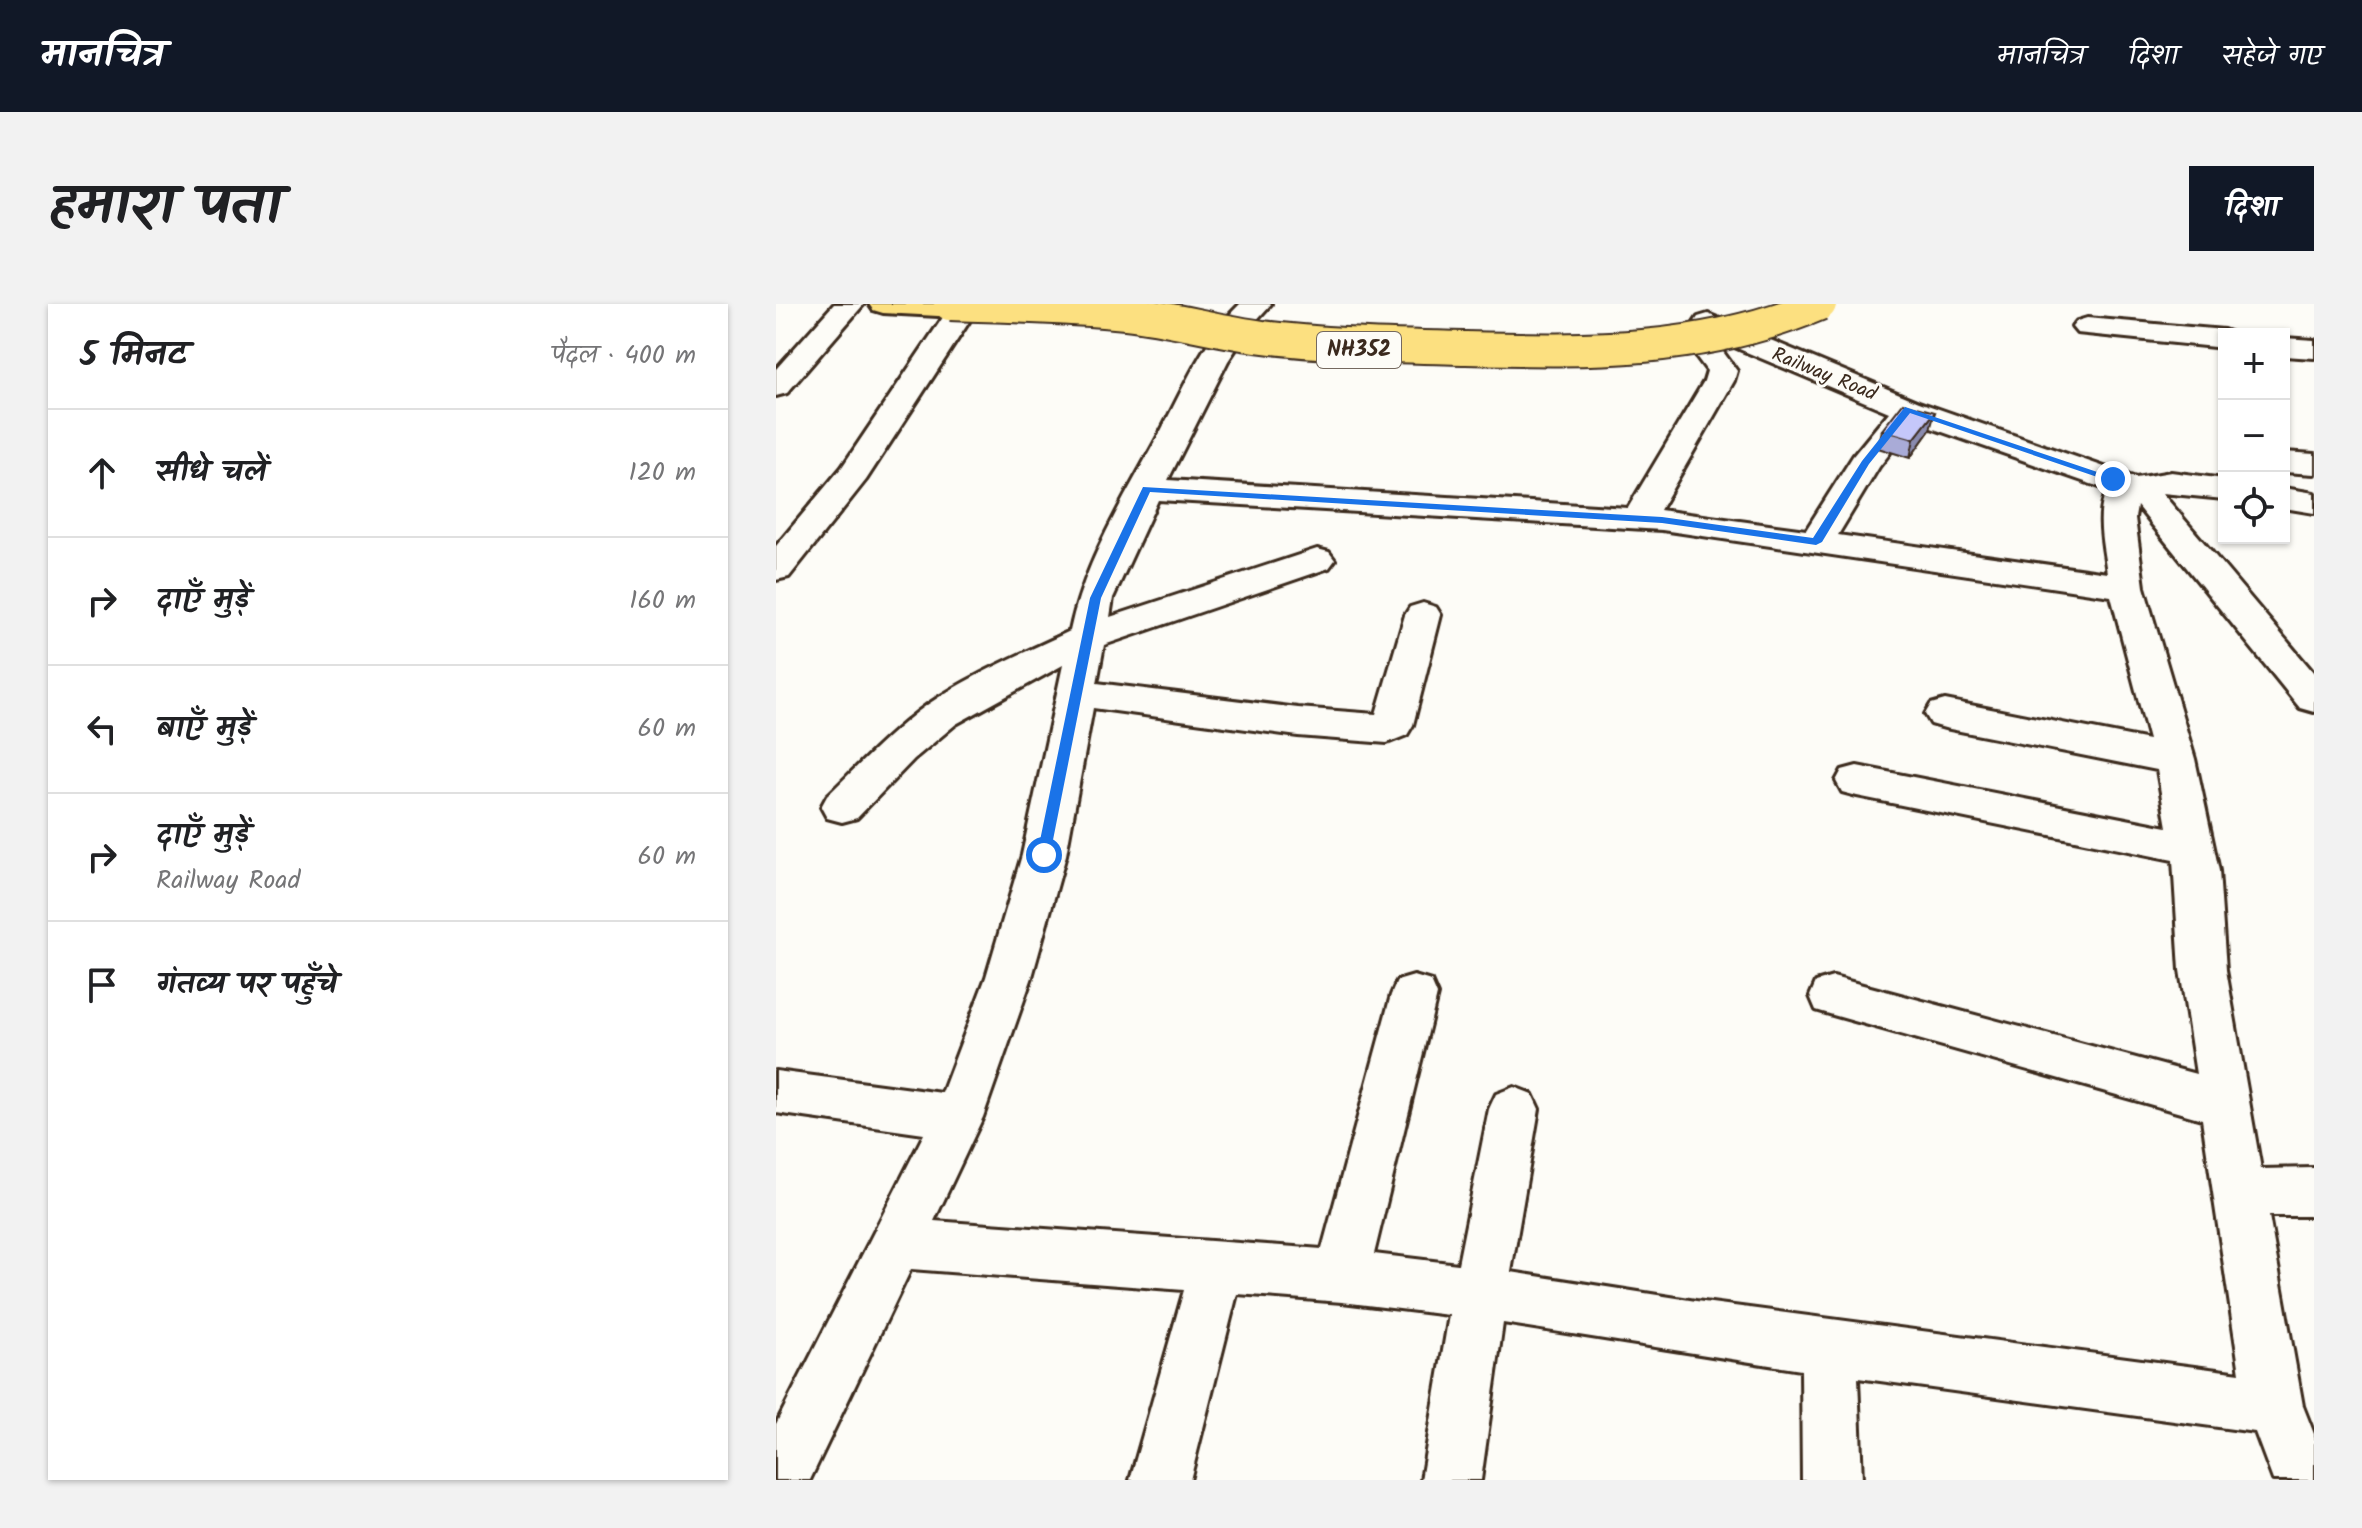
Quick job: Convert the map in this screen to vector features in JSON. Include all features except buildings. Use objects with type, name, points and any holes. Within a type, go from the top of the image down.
[{"type":"main road","name":"NH352","points":[[883,304],[957,306],[1140,322],[1242,320]]},
{"type":"main road","name":"NH352","points":[[1110,304],[1242,320],[1287,345],[1379,351],[1561,351],[1794,323],[1830,304]]},
{"type":"main road","name":"NH352","points":[[1712,333],[1791,304]]},
{"type":"main road","points":[[957,306],[1122,313],[1262,337],[1354,345],[1514,349],[1599,348],[1697,340],[1780,321],[1820,304]]},
{"type":"street","points":[[776,387],[850,304]]},
{"type":"street","points":[[776,569],[854,473],[957,306]]},
{"type":"street","points":[[2089,360],[2086,315],[2218,338]]},
{"type":"street","points":[[779,1480],[958,1117],[1009,977],[1044,855],[1095,598],[1146,489],[1242,320]]},
{"type":"street","points":[[1638,519],[1719,381],[1722,371],[1712,333]]},
{"type":"street","name":"Railway Road","points":[[1712,333],[1908,409],[2134,488],[2152,501],[2314,699]]},
{"type":"street","points":[[2290,347],[2314,349]]},
{"type":"street","points":[[1816,542],[1865,463],[1908,409]]},
{"type":"street","points":[[2290,462],[2314,464]]},
{"type":"street","points":[[2218,488],[2152,482],[2121,496],[2118,518],[2126,587],[2175,759],[2197,871],[2203,970],[2274,1406],[2306,1478]]},
{"type":"street","points":[[1146,489],[1638,519],[2126,587]]},
{"type":"street","points":[[2290,499],[2314,503]]},
{"type":"street","points":[[776,517],[818,521]]},
{"type":"street","points":[[842,807],[900,749],[942,714],[1087,638],[1317,560]]},
{"type":"street","points":[[1076,693],[1298,722],[1387,729],[1393,725],[1423,615]]},
{"type":"street","points":[[1945,714],[2175,759]]},
{"type":"street","points":[[1857,781],[2192,848]]},
{"type":"street","points":[[1342,1276],[1414,995]]},
{"type":"street","points":[[1833,996],[2225,1104]]},
{"type":"street","points":[[776,1092],[958,1117]]},
{"type":"street","points":[[1451,1480],[1480,1293],[1514,1109]]},
{"type":"street","points":[[2239,1193],[2314,1192]]},
{"type":"street","points":[[895,1243],[1342,1276],[1480,1293],[1696,1328],[2274,1406]]},
{"type":"street","points":[[1160,1480],[1217,1267]]},
{"type":"street","points":[[1829,1346],[1832,1480]]},
{"type":"route","points":[[1044,855],[1095,598],[1146,489],[1662,520],[1816,542],[1865,463],[1908,409],[2113,479]]}]
